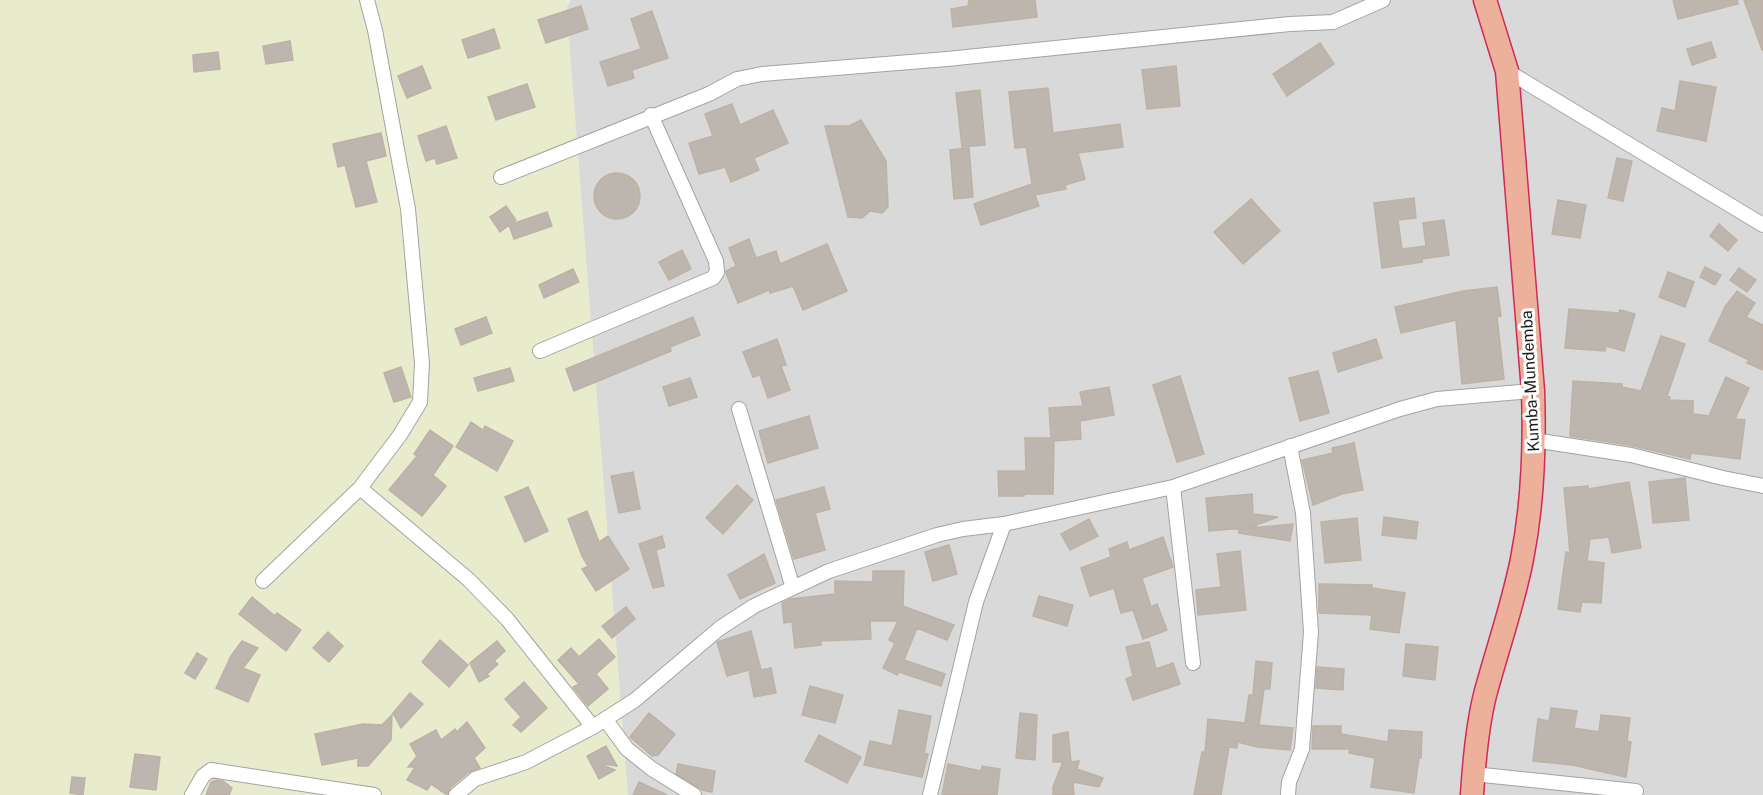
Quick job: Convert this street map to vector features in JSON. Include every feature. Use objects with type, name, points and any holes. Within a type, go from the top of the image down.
[{"type":"highway","name":"Kumba-Mundemba","points":[[1473,785],[1485,698],[1522,559],[1530,509],[1534,440],[1533,391],[1507,71],[1485,0]]},
{"type":"street","points":[[263,581],[360,488],[416,412],[422,391],[422,363],[408,208],[375,30],[367,0]]},
{"type":"street","points":[[501,177],[709,94],[736,79],[762,74],[959,58],[1290,24],[1333,22],[1383,0]]},
{"type":"street","points":[[1507,71],[1763,225]]},
{"type":"street","points":[[540,351],[713,278],[717,272],[716,261],[651,116]]},
{"type":"street","points":[[456,795],[475,779],[526,762],[599,723],[634,700],[720,628],[754,606],[829,571],[937,535],[1005,524],[1173,487],[1400,409],[1437,399],[1533,391]]},
{"type":"street","points":[[739,409],[793,588]]},
{"type":"street","points":[[1534,440],[1631,455],[1763,486]]},
{"type":"street","points":[[1288,795],[1289,782],[1302,749],[1311,632],[1303,513],[1290,446]]},
{"type":"street","points":[[1173,487],[1193,663]]},
{"type":"street","points":[[360,488],[469,580],[507,619],[599,723],[627,749],[652,769],[694,795]]},
{"type":"street","points":[[930,795],[975,602],[1005,524]]},
{"type":"street","points":[[192,795],[203,776],[211,770],[374,795]]},
{"type":"street","points":[[1473,785],[1636,791]]},
{"type":"shaded area","points":[[571,0],[1763,0],[1763,795],[102,795]]},
{"type":"green space","points":[[0,0],[566,0],[628,795],[0,795]]},
{"type":"building","points":[[969,0],[1035,0],[1037,17],[953,27],[951,9],[968,6]]},
{"type":"building","points":[[1673,0],[1737,0],[1738,4],[1678,19]]},
{"type":"building","points":[[1744,0],[1763,0],[1762,50]]},
{"type":"building","points":[[581,6],[588,29],[546,43],[538,20]]},
{"type":"building","points":[[652,11],[668,58],[632,70],[634,78],[608,86],[600,62],[641,49],[631,19]]},
{"type":"building","points":[[494,29],[500,48],[468,58],[462,40]]},
{"type":"building","points":[[290,41],[293,60],[266,64],[263,46]]},
{"type":"building","points":[[1711,42],[1716,57],[1692,65],[1687,49]]},
{"type":"building","points":[[1320,43],[1334,64],[1287,96],[1273,74]]},
{"type":"building","points":[[218,52],[220,69],[194,72],[193,55]]},
{"type":"building","points":[[422,66],[431,88],[407,98],[398,76]]},
{"type":"building","points":[[1176,66],[1180,106],[1147,109],[1142,70]]},
{"type":"building","points":[[1680,81],[1716,87],[1706,141],[1657,131],[1662,108],[1675,111]]},
{"type":"building","points":[[527,84],[535,107],[496,120],[488,97]]},
{"type":"building","points":[[1048,88],[1053,133],[1120,124],[1123,147],[1078,153],[1085,179],[1065,185],[1066,189],[1035,195],[1039,206],[981,225],[974,204],[1032,184],[1026,147],[1015,148],[1009,92]]},
{"type":"building","points":[[980,90],[985,145],[962,147],[956,93]]},
{"type":"building","points":[[732,104],[740,125],[773,110],[788,143],[754,158],[759,170],[731,182],[725,167],[699,174],[689,143],[713,136],[705,114]]},
{"type":"building","points":[[861,120],[886,161],[888,207],[882,213],[870,211],[862,218],[848,217],[825,126],[849,126]]},
{"type":"building","points":[[446,126],[457,158],[437,164],[435,158],[426,161],[418,136]]},
{"type":"building","points":[[381,133],[386,156],[366,161],[377,202],[356,207],[345,165],[338,167],[333,144]]},
{"type":"building","points":[[969,148],[973,197],[954,199],[950,150]]},
{"type":"building","points":[[1617,158],[1632,161],[1623,201],[1608,198]]},
{"type":"building","points":[[617,173],[633,180],[640,196],[633,212],[617,219],[601,212],[594,196],[601,180]]},
{"type":"building","points":[[1414,198],[1416,218],[1398,220],[1402,249],[1426,246],[1423,223],[1444,220],[1449,255],[1382,268],[1374,203]]},
{"type":"building","points":[[1251,199],[1280,231],[1243,264],[1214,232]]},
{"type":"building","points":[[1558,200],[1586,205],[1580,238],[1552,234]]},
{"type":"building","points":[[506,206],[516,220],[500,232],[490,217]]},
{"type":"building","points":[[547,212],[552,226],[514,239],[509,225]]},
{"type":"building","points":[[1719,224],[1737,240],[1728,251],[1710,236]]},
{"type":"building","points":[[749,239],[756,258],[776,251],[780,264],[827,244],[847,291],[803,310],[793,286],[770,293],[769,290],[738,303],[726,273],[736,266],[729,248]]},
{"type":"building","points":[[682,250],[691,269],[669,280],[659,262]]},
{"type":"building","points":[[1705,267],[1721,275],[1715,285],[1700,277]]},
{"type":"building","points":[[1739,268],[1756,280],[1747,292],[1730,280]]},
{"type":"building","points":[[573,269],[579,282],[544,298],[539,285]]},
{"type":"building","points":[[1668,272],[1694,282],[1685,307],[1659,297]]},
{"type":"building","points":[[1497,287],[1501,316],[1497,317],[1504,379],[1462,384],[1456,320],[1401,333],[1395,307],[1463,291]]},
{"type":"building","points":[[1737,291],[1755,303],[1746,317],[1763,325],[1763,370],[1747,363],[1749,360],[1709,341],[1725,307]]},
{"type":"building","points":[[1569,309],[1619,313],[1620,310],[1635,314],[1624,351],[1606,346],[1605,351],[1565,348]]},
{"type":"building","points":[[486,317],[492,333],[461,345],[455,329]]},
{"type":"building","points":[[693,317],[700,335],[670,347],[671,351],[574,391],[566,369]]},
{"type":"building","points":[[1661,336],[1685,344],[1667,396],[1670,397],[1669,400],[1693,401],[1693,414],[1709,416],[1726,377],[1749,388],[1735,419],[1745,420],[1740,459],[1691,453],[1690,459],[1629,445],[1570,436],[1573,381],[1622,384],[1622,387],[1641,391]]},
{"type":"building","points":[[777,339],[786,365],[781,366],[790,390],[768,398],[760,375],[753,377],[743,352]]},
{"type":"building","points":[[1376,339],[1382,358],[1338,372],[1333,353]]},
{"type":"building","points":[[401,367],[411,397],[394,402],[384,373]]},
{"type":"building","points":[[510,368],[514,381],[478,391],[474,378]]},
{"type":"building","points":[[1318,371],[1329,413],[1300,421],[1289,378]]},
{"type":"building","points":[[1180,376],[1204,454],[1177,462],[1153,385]]},
{"type":"building","points":[[690,378],[697,397],[669,406],[663,387]]},
{"type":"building","points":[[1109,387],[1114,415],[1080,421],[1081,439],[1054,441],[1053,494],[999,496],[998,471],[1026,471],[1025,438],[1051,438],[1049,408],[1083,406],[1080,392]]},
{"type":"building","points":[[809,416],[818,448],[768,463],[759,431]]},
{"type":"building","points":[[471,422],[483,430],[485,426],[513,441],[497,471],[456,447]]},
{"type":"building","points":[[430,430],[453,446],[433,475],[446,486],[422,516],[389,490],[417,456],[414,454]]},
{"type":"building","points":[[1354,443],[1363,490],[1342,494],[1313,505],[1302,460],[1333,453],[1332,448]]},
{"type":"building","points":[[633,472],[640,509],[619,513],[611,476]]},
{"type":"building","points":[[1685,478],[1689,520],[1653,523],[1649,482]]},
{"type":"building","points":[[1629,482],[1641,548],[1612,553],[1609,537],[1590,539],[1587,561],[1604,563],[1601,603],[1582,602],[1580,612],[1558,609],[1566,552],[1570,553],[1564,488],[1588,486],[1588,489]]},
{"type":"building","points":[[737,485],[753,500],[723,534],[706,518]]},
{"type":"building","points":[[528,487],[548,531],[525,542],[505,497]]},
{"type":"building","points":[[824,487],[830,509],[815,513],[825,550],[794,559],[776,500]]},
{"type":"building","points":[[1252,494],[1253,514],[1278,517],[1256,525],[1256,527],[1209,531],[1206,498]]},
{"type":"building","points":[[587,511],[599,542],[608,536],[629,569],[596,591],[582,569],[588,566],[568,519]]},
{"type":"building","points":[[1384,517],[1418,522],[1416,539],[1382,535]]},
{"type":"building","points":[[1357,518],[1361,560],[1325,563],[1321,522]]},
{"type":"building","points":[[1089,519],[1098,536],[1070,550],[1061,534]]},
{"type":"building","points":[[1293,524],[1290,541],[1239,533],[1239,529]]},
{"type":"building","points":[[662,536],[665,547],[656,550],[664,586],[653,588],[639,544]]},
{"type":"building","points":[[1163,537],[1173,567],[1142,578],[1151,607],[1157,604],[1167,630],[1143,639],[1133,610],[1121,613],[1114,588],[1090,596],[1081,568],[1111,557],[1109,549],[1127,542],[1129,550]]},
{"type":"building","points":[[949,545],[957,574],[933,581],[925,552]]},
{"type":"building","points":[[1240,551],[1246,610],[1198,615],[1196,590],[1221,587],[1217,554]]},
{"type":"building","points":[[764,554],[775,583],[740,599],[728,575]]},
{"type":"building","points":[[873,571],[904,571],[903,606],[954,625],[947,640],[917,628],[904,660],[945,674],[941,686],[899,672],[897,675],[883,668],[895,643],[889,640],[898,621],[870,621],[871,639],[821,641],[821,645],[795,648],[792,622],[784,623],[782,603],[790,599],[835,594],[835,581],[873,582]]},
{"type":"building","points":[[1319,584],[1372,585],[1372,588],[1405,593],[1399,633],[1370,629],[1372,615],[1319,613]]},
{"type":"building","points":[[1039,596],[1073,605],[1067,626],[1033,616]]},
{"type":"building","points":[[252,597],[275,616],[277,613],[301,630],[286,651],[239,614]]},
{"type":"building","points":[[626,607],[635,619],[612,638],[602,626]]},
{"type":"building","points":[[751,631],[761,670],[771,668],[776,693],[754,697],[749,670],[727,676],[717,642]]},
{"type":"building","points":[[328,632],[343,646],[329,662],[313,648]]},
{"type":"building","points":[[599,639],[615,657],[596,674],[608,689],[588,706],[573,687],[579,684],[558,660],[571,648],[579,657]]},
{"type":"building","points":[[440,640],[468,665],[449,687],[422,662]]},
{"type":"building","points":[[242,641],[258,648],[243,668],[260,675],[248,702],[216,688],[231,656]]},
{"type":"building","points":[[497,641],[505,651],[494,661],[498,664],[487,674],[489,676],[479,682],[470,663]]},
{"type":"building","points":[[1149,642],[1156,669],[1173,663],[1180,684],[1133,700],[1126,679],[1133,676],[1126,647]]},
{"type":"building","points":[[1406,644],[1438,647],[1435,680],[1403,676]]},
{"type":"building","points":[[197,653],[207,659],[195,679],[185,673]]},
{"type":"building","points":[[1256,661],[1272,663],[1270,689],[1264,689],[1259,725],[1293,728],[1290,750],[1257,747],[1238,742],[1237,748],[1229,747],[1221,795],[1194,795],[1202,752],[1205,752],[1208,719],[1245,723],[1249,695],[1253,695]]},
{"type":"building","points":[[1317,667],[1344,669],[1343,690],[1316,688]]},
{"type":"building","points":[[524,682],[547,708],[521,732],[513,725],[521,717],[505,699]]},
{"type":"building","points":[[810,686],[843,695],[835,723],[802,715]]},
{"type":"building","points":[[410,693],[423,704],[401,728],[393,713]]},
{"type":"building","points":[[1551,708],[1577,711],[1574,728],[1599,732],[1601,715],[1630,718],[1627,741],[1631,742],[1626,777],[1572,765],[1533,761],[1538,719],[1549,721]]},
{"type":"building","points":[[899,710],[931,716],[924,753],[928,754],[922,777],[864,765],[870,741],[892,746]]},
{"type":"building","points":[[649,713],[675,734],[658,755],[652,756],[630,737]]},
{"type":"building","points":[[1020,713],[1037,715],[1035,760],[1016,758]]},
{"type":"building","points":[[392,715],[391,740],[368,766],[358,766],[358,758],[322,765],[315,734],[363,724],[382,725]]},
{"type":"building","points":[[467,722],[485,748],[474,758],[480,768],[469,772],[450,788],[447,795],[431,784],[427,790],[407,780],[415,767],[408,767],[417,756],[410,744],[436,730],[441,740],[455,729],[457,732]]},
{"type":"building","points":[[1313,726],[1341,726],[1341,734],[1388,742],[1389,730],[1422,732],[1421,758],[1419,758],[1414,793],[1371,787],[1375,758],[1349,753],[1350,749],[1312,749]]},
{"type":"building","points":[[1068,732],[1071,762],[1079,761],[1077,769],[1103,778],[1099,787],[1073,782],[1074,795],[1053,795],[1053,787],[1063,762],[1053,762],[1053,735]]},
{"type":"building","points":[[819,735],[861,757],[847,783],[805,761]]},
{"type":"building","points":[[606,746],[617,766],[604,764],[615,770],[599,779],[587,756]]},
{"type":"building","points":[[135,754],[160,757],[156,790],[130,787]]},
{"type":"building","points":[[678,764],[715,771],[712,792],[702,790],[676,774]]},
{"type":"building","points":[[948,764],[981,771],[982,766],[1000,769],[997,795],[942,795]]},
{"type":"building","points":[[72,777],[85,778],[83,795],[70,793]]},
{"type":"building","points":[[223,781],[232,788],[229,795],[206,795],[211,782]]},
{"type":"building","points":[[639,782],[667,795],[633,795]]}]
